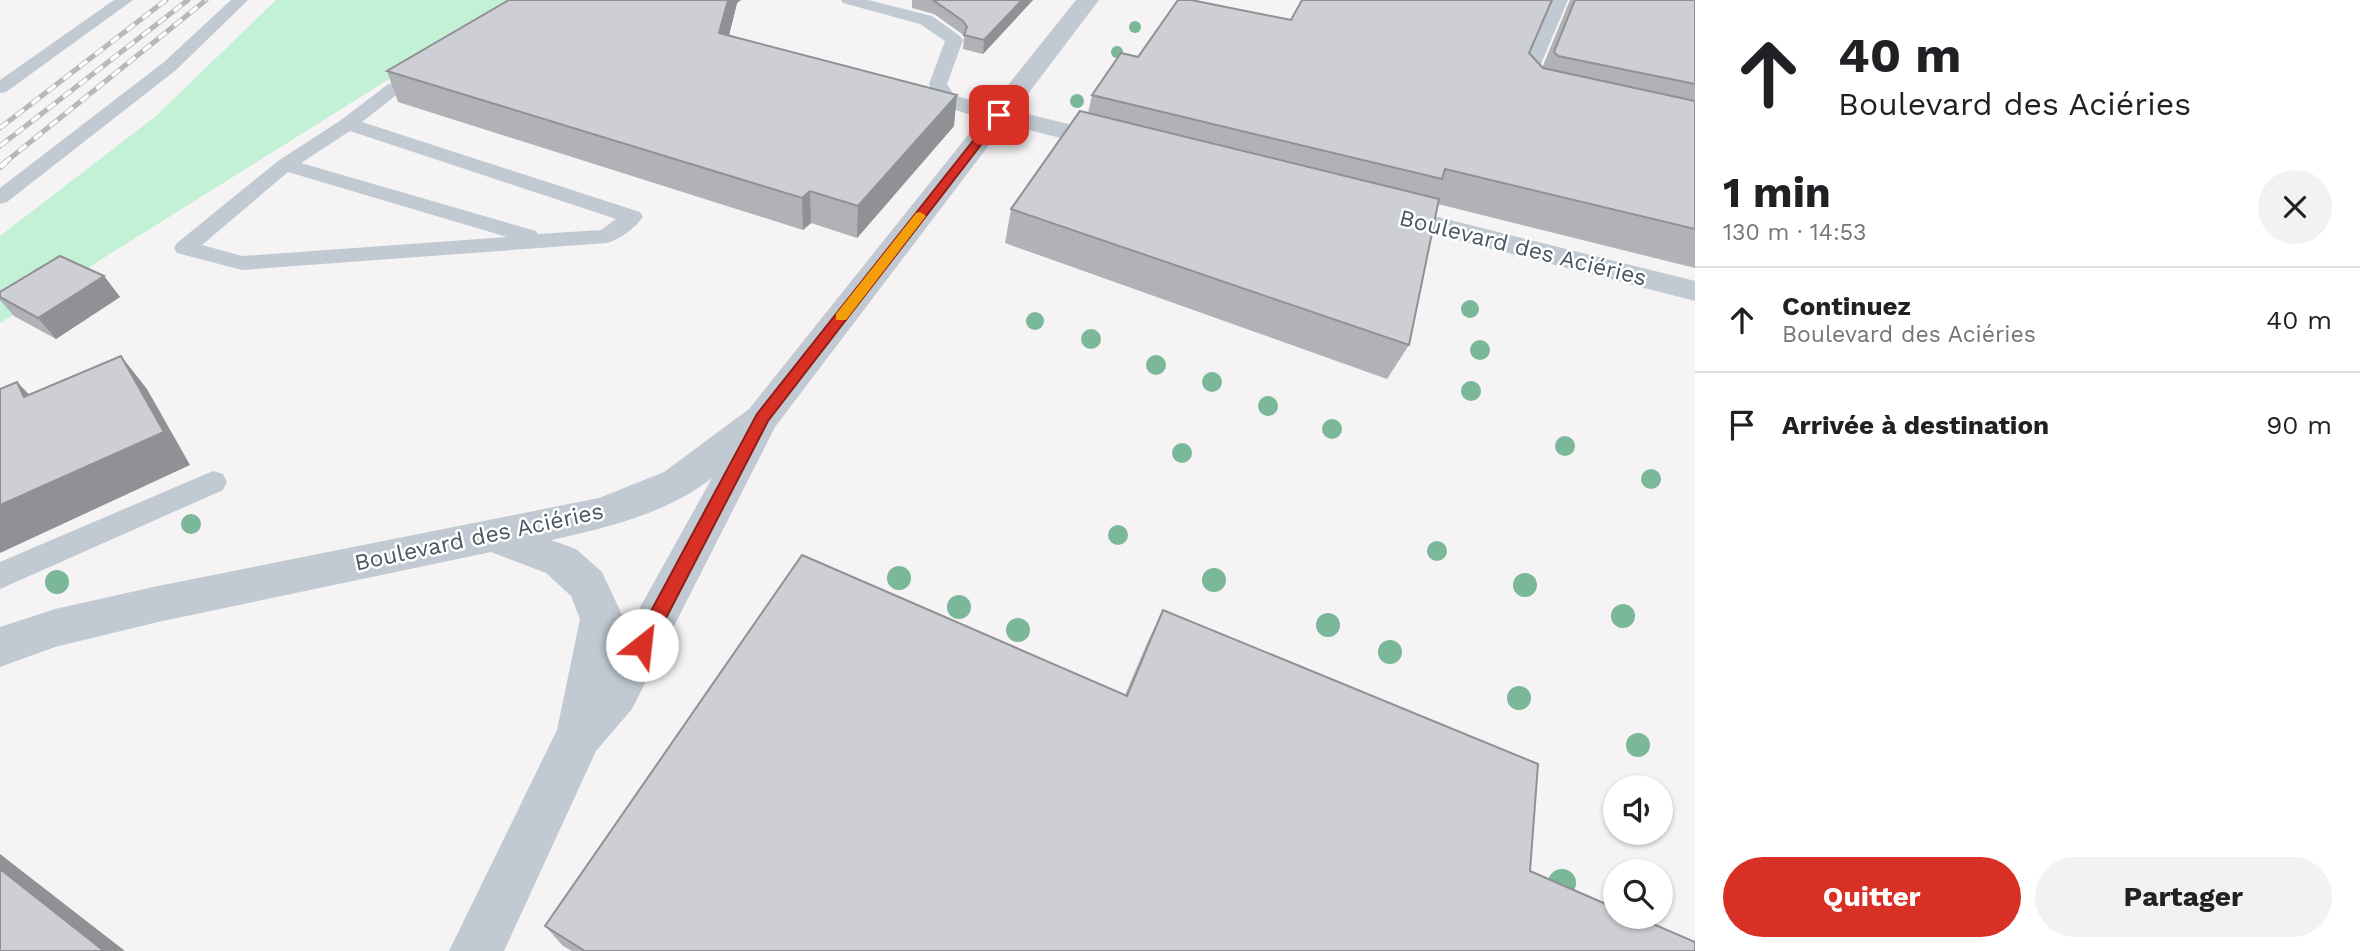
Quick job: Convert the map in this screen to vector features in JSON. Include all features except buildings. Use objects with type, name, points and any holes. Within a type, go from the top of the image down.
[{"type":"street","points":[[1056,0],[1086,3]]},
{"type":"street","name":"Boulevard des Aciéries","points":[[0,648],[55,628],[158,604],[604,513],[678,483],[762,418],[1086,3]]},
{"type":"street","points":[[999,115],[1145,152]]},
{"type":"street","name":"Boulevard des Aciéries","points":[[1360,206],[1695,291]]},
{"type":"street","points":[[579,735],[615,694],[683,572],[762,418]]},
{"type":"street","points":[[476,951],[579,735],[602,619],[587,585],[561,561],[493,536]]},
{"type":"lane","points":[[0,88],[125,0]]},
{"type":"lane","points":[[0,198],[170,66],[240,0]]},
{"type":"lane","points":[[849,0],[926,20],[954,40],[938,85],[947,99],[969,108],[999,115]]},
{"type":"lane","points":[[1546,96],[1533,93],[1523,84],[1560,0]]},
{"type":"lane","points":[[348,124],[632,217],[607,236],[242,263],[185,248],[285,165],[348,124],[393,89],[438,61]]},
{"type":"lane","points":[[285,165],[545,241]]},
{"type":"lane","points":[[0,576],[213,482]]},
{"type":"green space","points":[[276,0],[515,0],[0,323],[0,236],[156,116]]},
{"type":"railway","points":[[0,128],[166,0]]},
{"type":"railway","points":[[0,146],[188,0]]},
{"type":"railway","points":[[3,164],[206,0]]},
{"type":"railway","points":[[0,167],[6,162]]},
{"type":"slow traffic","points":[[841,317],[920,216]]},
{"type":"route","points":[[642,645],[683,572],[762,418],[999,115]]}]
